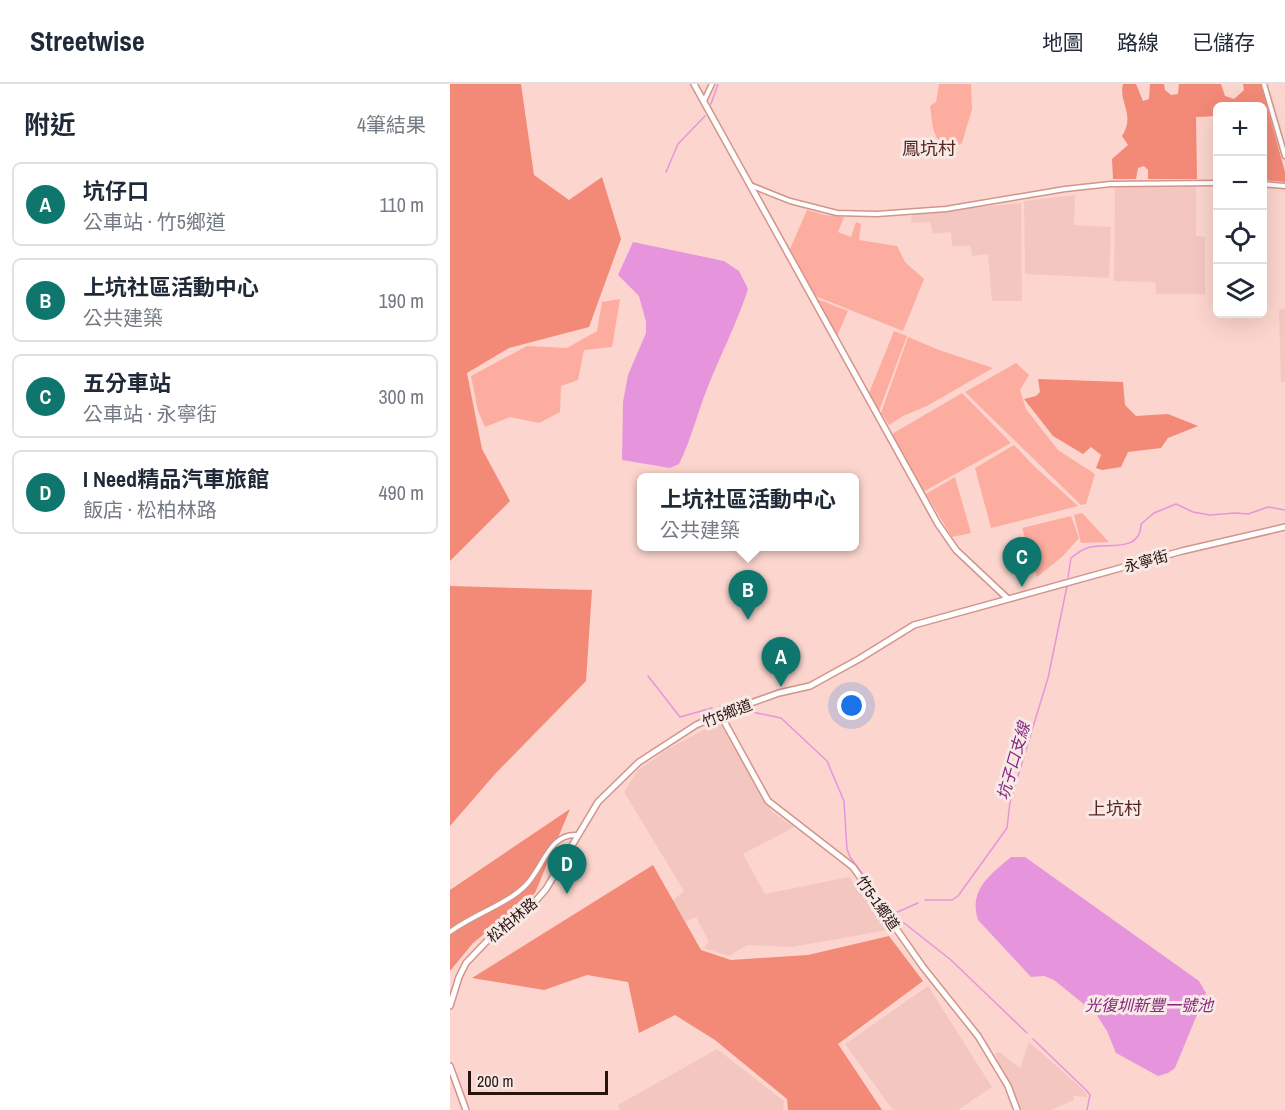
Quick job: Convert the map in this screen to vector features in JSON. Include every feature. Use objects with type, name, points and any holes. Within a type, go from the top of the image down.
[{"type":"street","points":[[694,84],[938,524],[956,550],[1007,598]]},
{"type":"street","points":[[704,101],[712,84]]},
{"type":"street","points":[[1264,84],[1285,156]]},
{"type":"street","points":[[749,185],[790,201],[837,213],[877,214],[946,209],[1065,189],[1111,184],[1213,183]]},
{"type":"street","points":[[1267,184],[1285,186]]},
{"type":"street","name":"永寧街","points":[[1007,598],[1182,551],[1285,527]]},
{"type":"street","name":"竹5鄉道","points":[[577,835],[598,801],[639,762],[678,736],[720,714],[779,693],[810,686],[914,625],[1007,598]]},
{"type":"street","name":"竹5-1鄉道","points":[[720,714],[768,801],[853,867],[923,967],[978,1036],[1008,1086],[1017,1110]]},
{"type":"street","points":[[450,932],[526,886],[552,846],[560,838],[577,835]]},
{"type":"street","name":"松柏林路","points":[[450,1006],[459,976],[466,963],[487,941],[537,900],[546,889],[577,835]]},
{"type":"street","points":[[450,1066],[466,1110]]},
{"type":"shaded area","points":[[450,84],[521,84],[534,175],[569,200],[602,177],[621,239],[589,327],[509,348],[467,373],[482,449],[510,501],[450,561]]},
{"type":"shaded area","points":[[939,84],[971,84],[972,109],[962,143],[951,150],[936,137],[933,126],[930,106],[936,102]]},
{"type":"shaded area","points":[[1123,84],[1136,84],[1143,101],[1149,99],[1150,84],[1164,84],[1165,90],[1171,95],[1178,94],[1179,84],[1221,84],[1225,96],[1234,99],[1244,90],[1243,84],[1261,84],[1266,102],[1213,102],[1213,116],[1196,117],[1197,179],[1148,179],[1148,170],[1144,166],[1138,168],[1136,179],[1113,179],[1112,159],[1128,145],[1122,136],[1126,128],[1127,115]]},
{"type":"shaded area","points":[[1267,106],[1285,172],[1285,182],[1267,180]]},
{"type":"shaded area","points":[[1115,184],[1196,185],[1196,236],[1205,237],[1205,294],[1156,294],[1155,282],[1114,281]]},
{"type":"shaded area","points":[[1075,195],[1074,225],[1111,227],[1109,278],[1025,274],[1024,201]]},
{"type":"shaded area","points":[[1021,203],[1022,301],[992,301],[988,254],[972,256],[971,246],[952,246],[951,232],[933,234],[930,222],[911,223],[912,214]]},
{"type":"shaded area","points":[[807,210],[844,217],[838,232],[851,237],[856,222],[861,224],[859,240],[897,246],[905,262],[924,279],[903,331],[815,296],[790,249]]},
{"type":"shaded area","points":[[815,298],[848,311],[837,336]]},
{"type":"shaded area","points":[[620,299],[612,347],[584,350],[578,380],[561,386],[560,412],[539,423],[510,417],[485,427],[478,411],[471,376],[527,346],[567,348],[597,331],[602,302]]},
{"type":"shaded area","points":[[1285,309],[1285,382],[1281,382],[1279,310]]},
{"type":"shaded area","points":[[894,331],[907,336],[879,411],[869,393]]},
{"type":"shaded area","points":[[908,337],[993,368],[889,425],[881,413]]},
{"type":"shaded area","points":[[1016,363],[1029,375],[1020,390],[1026,409],[1058,450],[1095,474],[1086,504],[1081,505],[965,392]]},
{"type":"shaded area","points":[[1038,379],[1123,382],[1125,405],[1136,416],[1168,414],[1198,426],[1168,438],[1161,448],[1128,452],[1121,467],[1102,470],[1096,468],[1101,455],[1091,447],[1083,454],[1053,436],[1024,399],[1036,396],[1040,392]]},
{"type":"shaded area","points":[[962,393],[1011,443],[923,492],[892,434]]},
{"type":"shaded area","points":[[1014,445],[1078,506],[991,528],[975,468]]},
{"type":"shaded area","points":[[955,477],[971,533],[952,537],[926,494]]},
{"type":"shaded area","points":[[1082,513],[1109,542],[1081,543],[1074,515]]},
{"type":"shaded area","points":[[1071,516],[1079,538],[1063,556],[1037,577],[1022,528]]},
{"type":"shaded area","points":[[450,586],[592,590],[586,681],[495,774],[450,826]]},
{"type":"shaded area","points":[[719,722],[772,812],[794,827],[743,854],[765,894],[849,877],[888,930],[792,947],[747,945],[729,956],[703,948],[709,942],[696,917],[674,926],[666,906],[684,891],[624,792],[637,771],[668,749]]},
{"type":"shaded area","points":[[570,809],[535,893],[473,943],[450,971],[450,890]]},
{"type":"shaded area","points":[[653,865],[701,950],[731,960],[808,955],[889,936],[923,981],[838,1044],[882,1110],[788,1110],[787,1099],[715,1040],[675,1015],[639,1033],[628,982],[587,975],[544,990],[472,978]]},
{"type":"shaded area","points":[[928,986],[992,1087],[958,1110],[893,1110],[845,1044]]},
{"type":"shaded area","points":[[1029,1042],[1077,1084],[1087,1097],[1073,1096],[1074,1100],[1051,1110],[1020,1110],[995,1054],[999,1052],[1020,1068]]},
{"type":"shaded area","points":[[717,1049],[784,1101],[783,1110],[620,1110],[618,1105]]},
{"type":"water","points":[[633,242],[724,261],[739,271],[748,289],[683,455],[679,464],[670,468],[622,460],[623,402],[628,375],[646,333],[646,322],[639,296],[618,275]]},
{"type":"water","name":"光復圳新豐一號池","points":[[1011,857],[1025,857],[1199,981],[1206,993],[1175,1068],[1158,1076],[1116,1053],[1107,1031],[1096,1014],[1054,980],[1044,976],[1031,977],[978,920],[976,900],[979,891],[989,876]]},
{"type":"waterway","points":[[711,104],[718,84]]},
{"type":"waterway","points":[[666,172],[678,144],[705,116]]},
{"type":"waterway","name":"坑子口支線","points":[[1068,577],[1071,558],[1079,552],[1094,546],[1129,543],[1135,540],[1141,524],[1154,513],[1176,504],[1193,512],[1210,515],[1248,514],[1268,507],[1285,510]]},
{"type":"waterway","name":"坑子口支線","points":[[925,900],[952,900],[958,896],[1007,828],[1010,802],[1048,678],[1067,586]]},
{"type":"waterway","points":[[648,676],[680,717],[712,708]]},
{"type":"waterway","points":[[720,706],[729,707]]},
{"type":"waterway","points":[[743,710],[781,718],[827,761],[844,801],[847,849],[850,857],[892,914]]},
{"type":"waterway","name":"坑子口支線","points":[[893,914],[918,903]]},
{"type":"waterway","points":[[899,919],[951,960],[1027,1033]]},
{"type":"waterway","points":[[1033,1039],[1090,1095],[1087,1110]]},
{"type":"place","name":"五分車站","points":[[1022,587]]},
{"type":"place","name":"上坑社區活動中心","points":[[748,620]]},
{"type":"place","name":"坑仔口","points":[[781,687]]},
{"type":"place","name":"I Need精品汽車旅館","points":[[567,894]]},
{"type":"district","name":"鳳坑村","points":[[929,148]]},
{"type":"district","name":"上坑村","points":[[1115,808]]}]
